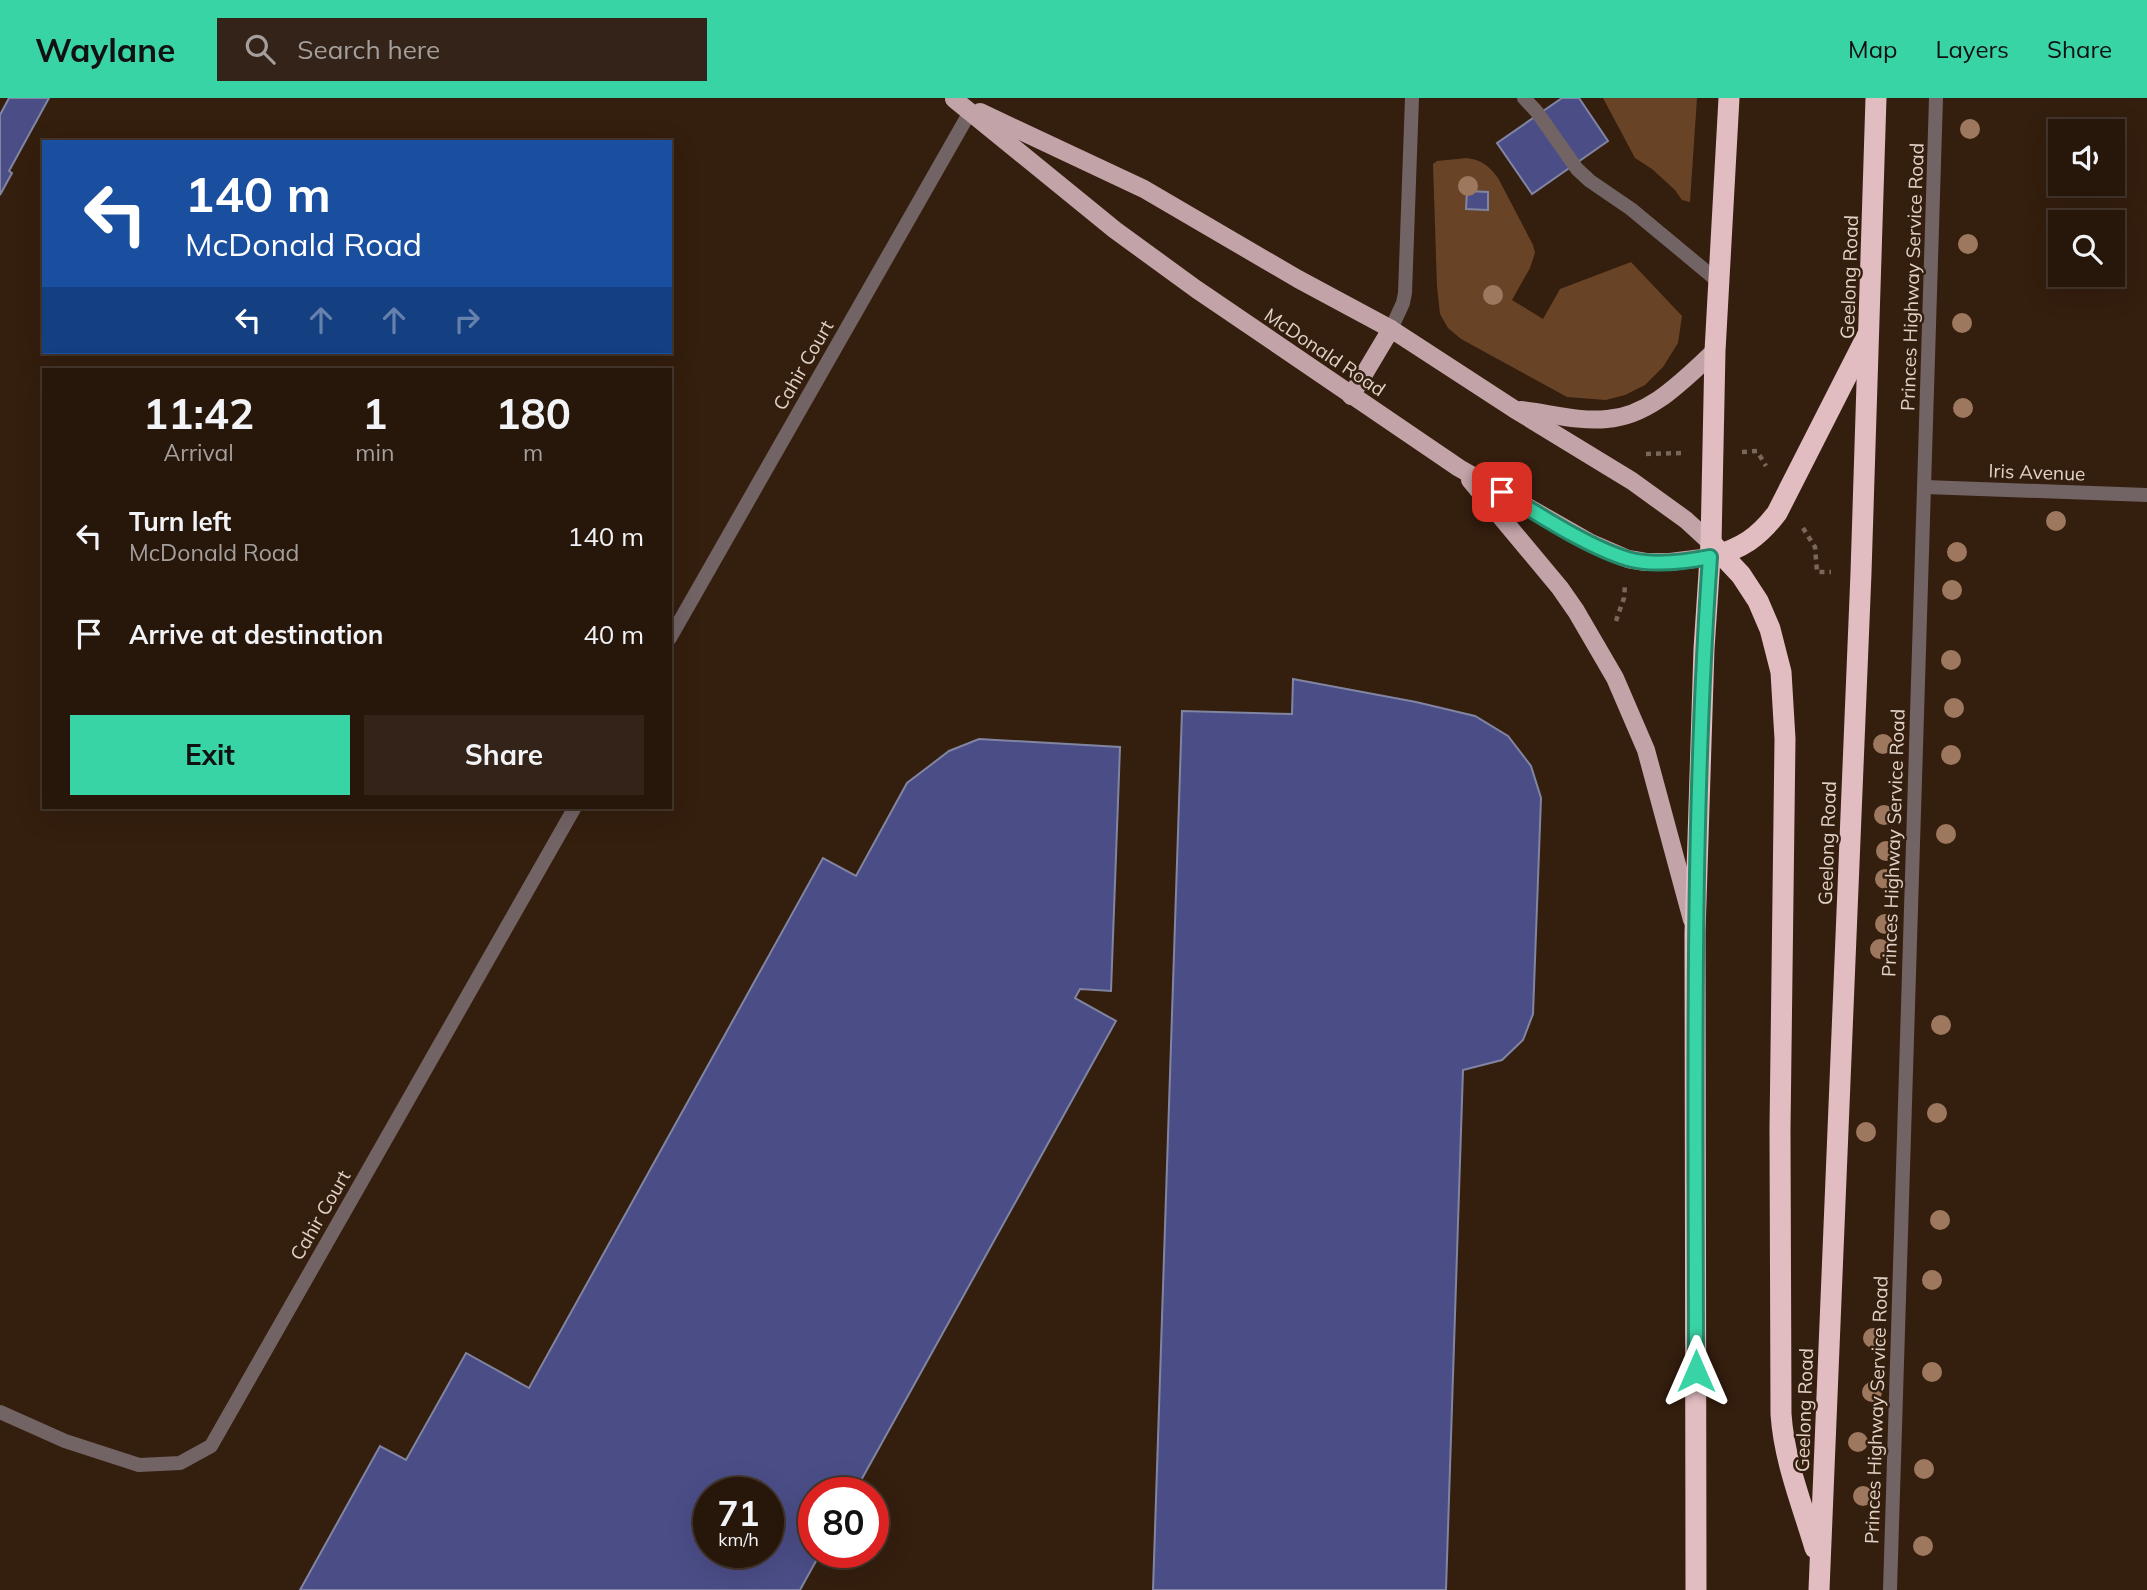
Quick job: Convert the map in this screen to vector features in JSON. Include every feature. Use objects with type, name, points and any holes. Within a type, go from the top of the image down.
[{"type":"highway","points":[[1696,1590],[1695,933],[1704,649],[1714,551],[1715,351],[1729,98]]},
{"type":"highway","name":"Geelong Road","points":[[1819,1590],[1870,329],[1876,98]]},
{"type":"highway","points":[[1714,551],[1751,542],[1777,513],[1870,329]]},
{"type":"highway","points":[[1714,551],[1741,575],[1758,601],[1770,629],[1781,672],[1784,739],[1780,1129],[1781,1414],[1782,1433],[1820,1566]]},
{"type":"main road","name":"McDonald Road","points":[[953,99],[1144,188],[1298,279],[1391,329],[1632,481],[1677,513],[1714,551]]},
{"type":"main road","name":"McDonald Road","points":[[953,99],[1115,230],[1196,289],[1460,468],[1591,543],[1628,559],[1670,562],[1714,551]]},
{"type":"main road","points":[[1351,396],[1391,329]]},
{"type":"main road","points":[[1514,409],[1593,419],[1627,415],[1646,407],[1669,392],[1715,351]]},
{"type":"main road","points":[[1460,468],[1560,588],[1615,678],[1646,750],[1695,933]]},
{"type":"street","points":[[1391,329],[1405,293],[1412,98]]},
{"type":"street","points":[[1524,98],[1577,169],[1631,209],[1719,282]]},
{"type":"street","name":"Princes Highway Service Road","points":[[1890,1590],[1936,98]]},
{"type":"street","name":"Cahir Court","points":[[672,634],[970,112]]},
{"type":"street","name":"Iris Avenue","points":[[1925,487],[2147,495]]},
{"type":"street","name":"Cahir Court","points":[[0,1412],[65,1441],[139,1465],[180,1464],[211,1446],[574,809]]},
{"type":"shaded area","points":[[1603,98],[1697,98],[1690,202],[1682,200],[1652,169],[1635,158]]},
{"type":"shaded area","points":[[1467,158],[1485,164],[1498,178],[1533,245],[1535,253],[1530,268],[1512,300],[1543,319],[1560,289],[1631,262],[1682,316],[1678,343],[1663,367],[1645,385],[1625,395],[1606,400],[1567,397],[1461,339],[1448,328],[1440,314],[1437,287],[1433,164],[1437,161]]},
{"type":"building","points":[[9,98],[49,98],[9,171],[12,173],[0,195],[0,115]]},
{"type":"building","points":[[1562,98],[1579,98],[1608,141],[1532,194],[1497,143]]},
{"type":"building","points":[[1467,191],[1488,192],[1488,210],[1466,209]]},
{"type":"building","points":[[1293,679],[1475,716],[1508,736],[1531,766],[1541,798],[1533,1014],[1523,1040],[1502,1060],[1463,1070],[1446,1590],[1153,1590],[1182,711],[1292,714]]},
{"type":"building","points":[[979,739],[1120,747],[1111,991],[1080,989],[1075,998],[1116,1021],[863,1477],[798,1477],[798,1568],[812,1568],[800,1590],[300,1590],[380,1446],[406,1460],[466,1353],[529,1388],[823,858],[856,876],[907,783],[949,751]]},
{"type":"route","points":[[1502,492],[1591,543],[1628,559],[1670,562],[1710,557],[1704,649],[1695,933],[1696,1371]]}]
